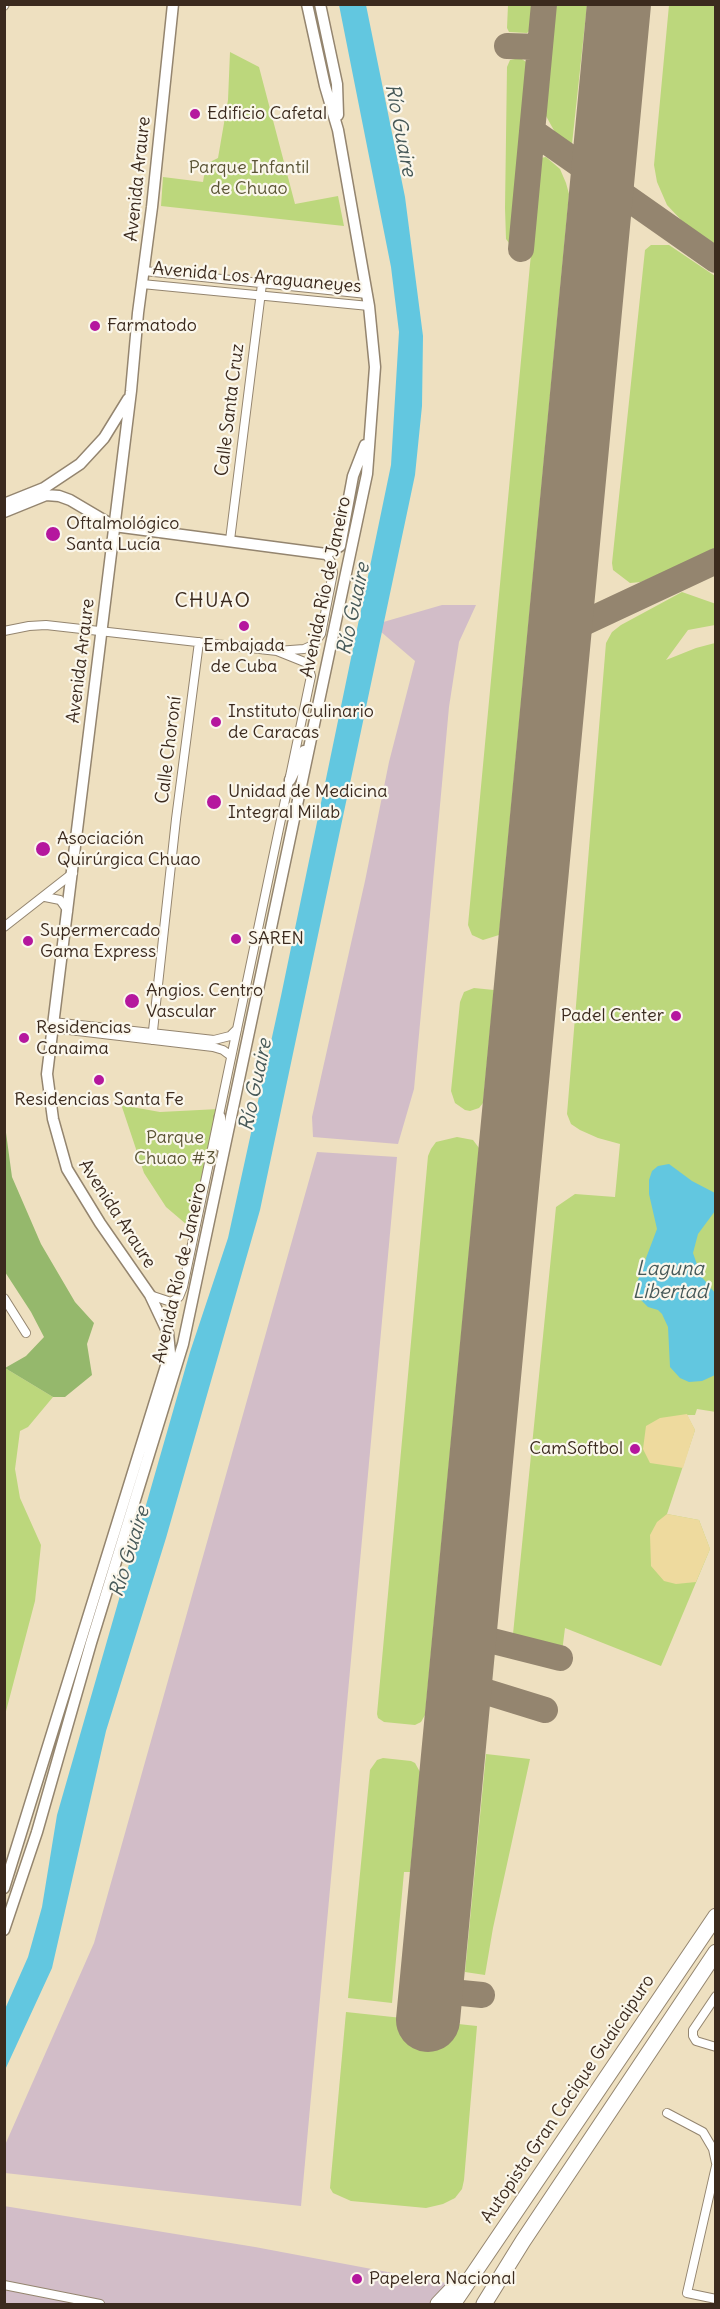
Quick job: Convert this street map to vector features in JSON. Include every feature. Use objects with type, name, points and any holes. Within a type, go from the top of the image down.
[{"type":"highway","name":"Autopista Gran Cacique Guaicaipuro","points":[[453,2304],[716,1916]]},
{"type":"highway","points":[[484,2304],[522,2241],[716,1952]]},
{"type":"highway","points":[[438,2304],[472,2269],[512,2218]]},
{"type":"highway","points":[[490,2304],[503,2272]]},
{"type":"street","name":"Avenida Araure","points":[[150,1295],[100,1223],[67,1169],[58,1144],[48,1094],[47,1074],[132,391],[173,4]]},
{"type":"street","name":"Avenida Río de Janeiro","points":[[4,1930],[37,1832],[91,1643],[183,1344],[367,474],[375,367],[368,300],[338,130],[325,86],[307,4]]},
{"type":"street","points":[[320,4],[337,84],[338,130]]},
{"type":"street","name":"Avenida Los Araguaneyes","points":[[144,271],[262,284],[368,300]]},
{"type":"street","name":"Avenida Los Araguaneyes","points":[[142,284],[261,295],[368,300]]},
{"type":"street","name":"Calle Santa Cruz","points":[[230,540],[262,284]]},
{"type":"street","points":[[4,504],[59,479],[89,456],[110,430],[132,391]]},
{"type":"street","name":"Avenida Río de Janeiro","points":[[326,554],[340,546],[354,476],[370,433]]},
{"type":"street","points":[[4,512],[46,495],[59,496],[114,526],[326,554],[331,562],[333,573],[319,638],[309,647],[278,651],[37,625],[4,631]]},
{"type":"street","name":"Calle Choroní","points":[[152,1037],[176,819],[199,642]]},
{"type":"street","name":"Avenida Río de Janeiro","points":[[150,1295],[171,1302],[182,1294],[312,676],[307,663],[278,651]]},
{"type":"street","points":[[290,780],[311,735]]},
{"type":"street","points":[[4,927],[73,873]]},
{"type":"street","points":[[45,897],[60,900],[68,911]]},
{"type":"street","points":[[53,1025],[213,1047],[231,1056]]},
{"type":"street","points":[[152,1037],[214,1040],[230,1036],[237,1029]]},
{"type":"street","points":[[219,1176],[220,1117]]},
{"type":"street","name":"Avenida Río de Janeiro","points":[[4,1888],[170,1353],[168,1333],[150,1295]]},
{"type":"street","points":[[4,1298],[26,1333]]},
{"type":"street","points":[[716,1996],[693,2030],[696,2041],[716,2047]]},
{"type":"street","points":[[667,2113],[703,2132],[713,2149],[716,2164],[687,2293],[716,2299]]},
{"type":"street","points":[[4,2285],[100,2304]]},
{"type":"shaded area","points":[[442,605],[476,605],[459,642],[449,707],[414,1089],[398,1144],[313,1137],[312,1117],[389,762],[415,661],[373,625]]},
{"type":"shaded area","points":[[317,1152],[397,1157],[301,2206],[5,2173],[5,2145],[94,1943]]},
{"type":"shaded area","points":[[4,2206],[255,2247],[446,2283],[431,2304],[5,2304]]},
{"type":"green space","points":[[508,5],[535,5],[533,27],[527,33],[509,32],[507,28]]},
{"type":"green space","points":[[554,5],[587,5],[572,144],[556,134],[546,116],[545,98]]},
{"type":"green space","points":[[669,5],[715,5],[715,245],[684,223],[667,205],[657,182],[654,165]]},
{"type":"green space","name":"Parque Infantil de Chuao","points":[[230,52],[259,67],[295,204],[338,196],[344,226],[161,206],[163,177],[203,182],[206,164],[218,158],[228,100]]},
{"type":"green space","points":[[520,58],[528,63],[529,67],[512,239],[509,243],[506,239],[505,208],[507,67],[510,60]]},
{"type":"green space","points":[[546,157],[560,169],[569,194],[499,935],[483,940],[472,935],[468,925],[540,158]]},
{"type":"green space","points":[[651,245],[669,245],[715,276],[715,548],[641,582],[630,583],[613,570],[612,563],[645,250]]},
{"type":"green space","points":[[682,592],[716,604],[715,625],[688,630],[666,660],[715,643],[716,1412],[697,1409],[695,1415],[687,1415],[695,1430],[667,1514],[699,1520],[710,1549],[661,1666],[565,1628],[562,1652],[513,1634],[556,1207],[575,1194],[615,1197],[620,1144],[580,1130],[571,1124],[567,1114],[606,643],[612,632],[621,625]]},
{"type":"green space","points":[[474,988],[494,990],[483,1103],[479,1108],[470,1111],[455,1103],[451,1091],[460,1002],[464,992]]},
{"type":"green space","name":"Parque Chuao #3","points":[[120,1101],[132,1107],[160,1112],[219,1109],[193,1230],[166,1207],[144,1173]]},
{"type":"green space","points":[[4,1118],[12,1177],[41,1244],[75,1302],[94,1323],[87,1344],[92,1375],[65,1397],[53,1397],[5,1368],[26,1356],[44,1337],[5,1272]]},
{"type":"green space","points":[[457,1137],[473,1140],[479,1148],[425,1715],[421,1722],[415,1725],[384,1722],[378,1718],[377,1714],[428,1156],[436,1142]]},
{"type":"green space","points":[[5,1368],[53,1397],[28,1427],[20,1431],[15,1469],[20,1498],[41,1545],[35,1601],[5,1715]]},
{"type":"green space","points":[[486,1754],[530,1759],[485,1975],[465,1972]]},
{"type":"green space","points":[[383,1758],[411,1761],[415,1763],[420,1772],[410,1872],[404,1872],[392,2003],[348,1998],[370,1770],[377,1760]]},
{"type":"green space","points":[[346,2012],[477,2026],[464,2180],[462,2189],[455,2198],[426,2208],[351,2201],[333,2193],[330,2188]]},
{"type":"sand","points":[[687,1414],[695,1430],[683,1468],[650,1463],[643,1449],[646,1426],[660,1418]]},
{"type":"sand","points":[[667,1514],[699,1520],[710,1549],[696,1582],[676,1584],[664,1581],[651,1566],[650,1535],[657,1522]]},
{"type":"water","name":"Río Guaire","points":[[339,5],[366,5],[405,197],[423,336],[422,406],[415,475],[260,1210],[166,1538],[106,1731],[52,1968],[5,2070],[5,2009],[28,1957],[42,1907],[57,1815],[190,1352],[228,1238],[281,996],[391,465],[399,332],[391,267]]},
{"type":"water","name":"Laguna Libertad","points":[[669,1164],[692,1181],[715,1193],[715,1211],[698,1234],[693,1253],[701,1276],[715,1293],[715,1375],[702,1381],[689,1382],[680,1378],[670,1367],[668,1327],[662,1314],[648,1307],[637,1296],[636,1286],[657,1229],[649,1194],[649,1180],[652,1171],[658,1166]]},
{"type":"taxiway","points":[[521,249],[544,4]]},
{"type":"taxiway","points":[[507,46],[540,47]]},
{"type":"taxiway","points":[[532,131],[716,260]]},
{"type":"taxiway","points":[[560,634],[716,561]]},
{"type":"taxiway","points":[[465,1634],[560,1658]]},
{"type":"taxiway","points":[[461,1684],[545,1710]]},
{"type":"taxiway","points":[[431,1990],[482,1995]]},
{"type":"runway","points":[[428,2020],[619,4]]},
{"type":"place","name":"Edificio Cafetal","points":[[195,114]]},
{"type":"place","name":"Farmatodo","points":[[95,326]]},
{"type":"place","name":"Oftalmológico Santa Lucía","points":[[53,534]]},
{"type":"place","name":"Embajada de Cuba","points":[[244,626]]},
{"type":"place","name":"Instituto Culinario de Caracas","points":[[216,722]]},
{"type":"place","name":"Unidad de Medicina Integral Milab","points":[[214,802]]},
{"type":"place","name":"Asociación Quirúrgica Chuao","points":[[43,849]]},
{"type":"place","name":"SAREN","points":[[236,939]]},
{"type":"place","name":"Supermercado Gama Express","points":[[28,941]]},
{"type":"place","name":"Angios. Centro Vascular","points":[[132,1001]]},
{"type":"place","name":"Padel Center","points":[[676,1016]]},
{"type":"place","name":"Residencias Canaima","points":[[24,1038]]},
{"type":"place","name":"Residencias Santa Fe","points":[[99,1080]]},
{"type":"place","name":"CamSoftbol","points":[[635,1449]]},
{"type":"place","name":"Papelera Nacional","points":[[357,2279]]},
{"type":"district","name":"CHUAO","points":[[213,601]]}]
